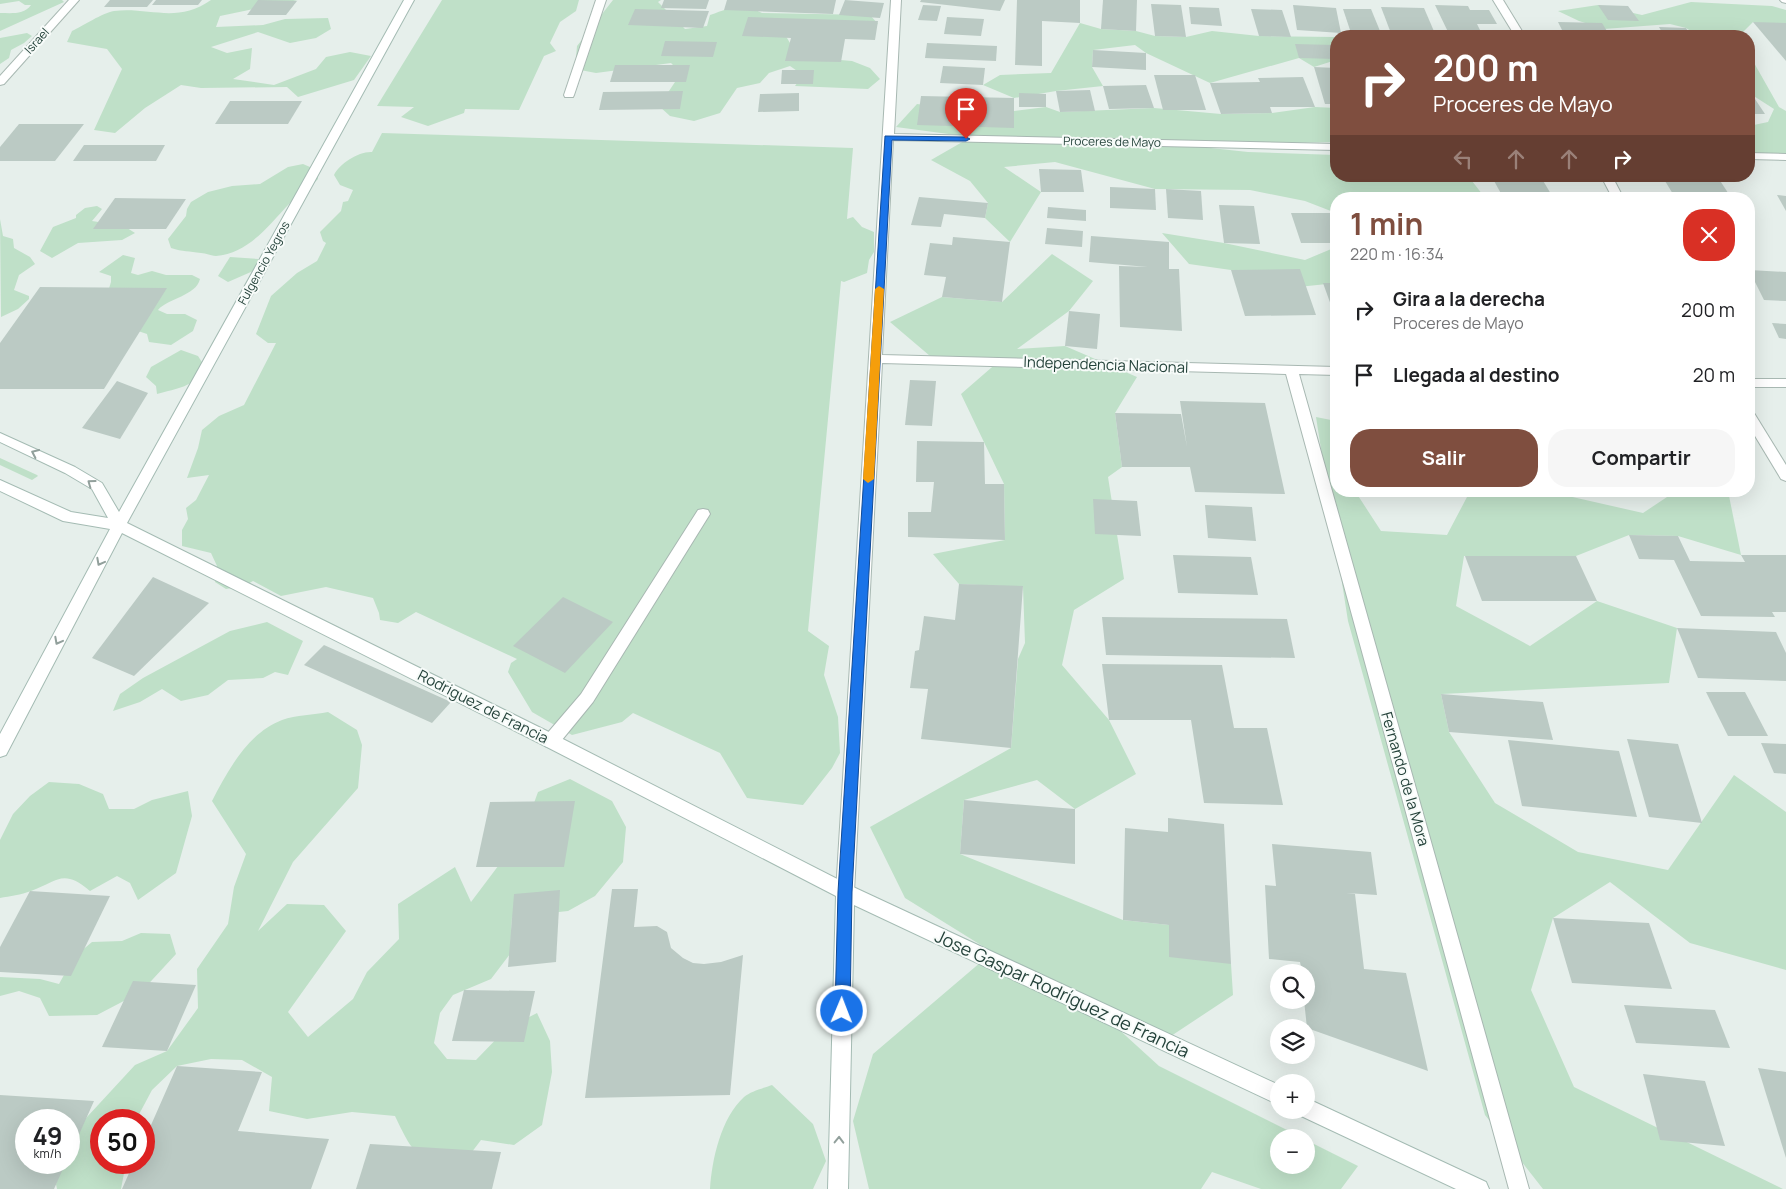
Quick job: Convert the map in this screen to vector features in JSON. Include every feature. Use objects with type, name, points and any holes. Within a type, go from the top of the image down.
[{"type":"street","name":"Israel","points":[[0,82],[74,0]]},
{"type":"street","name":"Fulgencio Yegros","points":[[0,750],[119,525],[409,0]]},
{"type":"street","points":[[569,95],[601,0]]},
{"type":"street","points":[[838,1189],[845,892],[896,0]]},
{"type":"street","points":[[1498,0],[1516,30]]},
{"type":"street","name":"Proceres de Mayo","points":[[888,137],[1330,147]]},
{"type":"street","points":[[1755,156],[1786,157]]},
{"type":"street","name":"Independencia Nacional","points":[[875,358],[1330,371]]},
{"type":"street","name":"Fernando de la Mora","points":[[1291,370],[1519,1189]]},
{"type":"street","points":[[1755,383],[1786,383]]},
{"type":"street","points":[[1755,426],[1786,476]]},
{"type":"street","points":[[0,437],[70,470],[97,486],[119,525]]},
{"type":"street","name":"Rodriguez de Francia","points":[[0,485],[68,517],[119,525],[551,741],[845,892]]},
{"type":"street","points":[[551,741],[587,698],[703,514]]},
{"type":"street","name":"Jose Gaspar Rodríguez de Francia","points":[[845,892],[1270,1091]]},
{"type":"street","points":[[1315,1112],[1480,1189]]},
{"type":"green space","points":[[0,0],[62,0],[64,2],[0,31],[0,13],[21,12],[31,5],[25,5],[19,1],[0,4]]},
{"type":"green space","points":[[211,0],[298,0],[220,16],[216,27],[263,25],[285,19],[328,18],[331,29],[316,38],[290,43],[258,32],[211,47],[227,53],[252,48],[250,69],[233,79],[274,85],[316,69],[326,57],[350,52],[371,56],[354,80],[298,97],[287,87],[201,88],[181,85],[145,108],[115,133],[94,130],[122,69],[107,49],[67,42],[72,31],[109,12],[127,10],[175,13],[199,7]]},
{"type":"green space","points":[[442,0],[579,0],[576,11],[560,22],[550,43],[556,51],[544,56],[519,110],[465,109],[464,113],[428,126],[401,117],[414,107],[377,106]]},
{"type":"green space","points":[[613,0],[661,0],[658,2],[685,29],[707,26],[710,15],[736,7],[748,8],[762,13],[870,15],[878,24],[858,30],[781,28],[793,48],[806,57],[852,61],[870,68],[880,79],[868,89],[795,86],[803,75],[790,66],[769,73],[760,83],[737,88],[720,113],[694,121],[670,116],[659,106],[681,73],[671,63],[596,73],[575,69],[577,46]]},
{"type":"green space","points":[[1691,2],[1772,6],[1786,10],[1786,28],[1753,22],[1745,30],[1689,30],[1670,24],[1604,29],[1579,21],[1558,11],[1598,5],[1642,15]]},
{"type":"green space","points":[[1080,23],[1101,29],[1136,31],[1155,36],[1186,37],[1212,31],[1259,36],[1330,37],[1330,62],[1314,67],[1299,58],[1210,83],[1146,53],[1135,45],[1093,50],[1092,67],[1103,86],[1014,98],[983,85],[1000,75],[1051,73]]},
{"type":"green space","points":[[27,33],[32,36],[11,50],[9,58],[0,64],[0,38]]},
{"type":"green space","points":[[1755,65],[1779,107],[1786,111],[1786,155],[1755,156],[1755,125],[1768,122],[1774,109],[1755,97]]},
{"type":"green space","points":[[917,104],[991,114],[1046,107],[1060,112],[1154,108],[1221,114],[1272,113],[1315,107],[1330,108],[1330,142],[1183,145],[1248,152],[1330,155],[1330,182],[1473,182],[1481,192],[1330,192],[1330,211],[1305,201],[1250,190],[1155,189],[1055,162],[1004,167],[1041,192],[1010,242],[985,218],[988,203],[970,181],[931,160],[971,137],[896,127]]},
{"type":"green space","points":[[382,133],[853,148],[847,219],[853,217],[862,227],[874,232],[874,252],[869,260],[867,273],[844,282],[841,281],[808,631],[829,646],[824,675],[838,717],[840,753],[832,768],[803,805],[747,798],[720,753],[633,713],[622,722],[572,735],[532,712],[508,672],[511,663],[517,659],[416,612],[398,623],[380,620],[373,598],[326,587],[281,596],[253,581],[244,586],[226,589],[215,582],[217,566],[211,553],[182,546],[182,530],[188,519],[186,508],[196,500],[209,475],[187,478],[198,448],[202,430],[219,416],[244,405],[276,343],[268,343],[256,334],[271,296],[297,273],[317,261],[326,243],[323,241],[320,232],[341,211],[343,202],[348,201],[353,190],[340,185],[334,175],[350,159],[367,152],[372,152]]},
{"type":"green space","points":[[303,164],[317,170],[318,179],[292,201],[248,244],[228,254],[216,256],[171,248],[168,239],[186,216],[191,202],[208,192],[232,186],[260,184],[288,167]]},
{"type":"green space","points":[[97,206],[102,209],[92,221],[124,226],[135,233],[122,240],[78,243],[52,258],[40,251],[53,227],[76,218],[76,215],[85,208]]},
{"type":"green space","points":[[0,219],[3,236],[13,239],[14,248],[30,257],[35,264],[19,275],[14,290],[29,296],[29,299],[18,309],[1,317]]},
{"type":"green space","points":[[1162,233],[1224,243],[1305,260],[1330,250],[1330,284],[1289,288],[1231,270],[1189,264]]},
{"type":"green space","points":[[1052,254],[1093,281],[1069,311],[1017,349],[1065,346],[1137,377],[1115,413],[1122,467],[1108,477],[1124,579],[1074,610],[1062,665],[1109,720],[1136,774],[1075,809],[1037,780],[964,800],[960,854],[1123,920],[1169,925],[1231,964],[1233,995],[1162,1042],[1103,1015],[1159,1066],[1285,1129],[1270,1129],[1270,1174],[1315,1174],[1315,1144],[1358,1166],[1341,1189],[1261,1189],[1212,1172],[1201,1189],[869,1189],[853,1121],[873,1054],[988,956],[1005,960],[905,898],[870,827],[1011,748],[1018,659],[1025,643],[1023,587],[959,584],[933,554],[1005,540],[1004,484],[961,394],[999,361],[930,356],[890,322],[942,297],[1002,302]]},
{"type":"green space","points":[[123,255],[135,258],[131,273],[138,275],[152,271],[166,275],[192,275],[200,279],[197,285],[188,293],[168,302],[158,310],[167,314],[185,314],[197,320],[193,331],[171,345],[149,342],[147,334],[138,331],[106,298],[111,276],[99,272]]},
{"type":"green space","points":[[230,257],[258,259],[260,268],[228,282],[218,276]]},
{"type":"green space","points":[[181,350],[198,356],[205,367],[190,383],[157,394],[156,386],[146,377],[151,367]]},
{"type":"green space","points":[[1316,417],[1330,420],[1330,497],[1359,497],[1381,531],[1447,535],[1467,497],[1572,497],[1643,513],[1667,497],[1729,497],[1741,555],[1678,536],[1629,535],[1576,556],[1464,556],[1456,606],[1530,646],[1597,601],[1677,628],[1669,683],[1441,694],[1449,732],[1495,803],[1578,852],[1668,870],[1734,775],[1786,812],[1786,970],[1690,943],[1610,882],[1553,918],[1531,990],[1574,1087],[1783,1189],[1543,1189],[1485,1115],[1348,621]]},
{"type":"green space","points":[[0,458],[38,476],[32,480],[0,465]]},
{"type":"green space","points":[[267,622],[303,641],[288,675],[275,672],[263,678],[228,680],[208,695],[181,701],[162,689],[140,702],[113,711],[120,694],[143,678],[230,631]]},
{"type":"green space","points":[[328,712],[357,730],[362,745],[358,788],[293,862],[258,931],[287,904],[324,905],[346,931],[288,1012],[308,1037],[353,999],[367,972],[399,939],[398,904],[455,867],[471,902],[523,833],[538,792],[570,779],[612,801],[626,827],[623,862],[595,896],[568,911],[512,917],[510,954],[491,979],[453,995],[440,1013],[434,1043],[447,1059],[476,1060],[506,1029],[537,1013],[550,1041],[552,1072],[542,1125],[514,1145],[481,1140],[462,1165],[435,1160],[419,1154],[408,1141],[395,1116],[352,1112],[307,1119],[269,1111],[272,1077],[242,1060],[211,1059],[177,1066],[152,1090],[142,1109],[94,1109],[135,1065],[167,1051],[198,1008],[197,969],[228,924],[234,887],[246,854],[212,801],[232,765],[249,743],[270,726],[287,718]]},
{"type":"green space","points":[[49,782],[79,784],[103,794],[109,809],[134,809],[152,800],[188,791],[192,816],[176,873],[138,900],[130,883],[117,876],[90,891],[81,884],[67,878],[27,892],[0,898],[0,840],[13,814],[30,796]]},
{"type":"green space","points":[[141,933],[170,934],[176,954],[141,992],[97,1015],[49,1016],[40,998],[19,991],[0,996],[0,977],[40,979],[59,984],[74,957],[92,942],[122,941]]},
{"type":"green space","points":[[772,1085],[813,1124],[826,1161],[813,1189],[710,1189],[719,1140],[729,1116],[744,1097],[754,1091]]},
{"type":"green space","points":[[90,1114],[90,1174],[124,1174],[121,1189],[57,1189],[56,1184],[60,1174],[80,1174],[80,1125]]},
{"type":"building","points":[[110,0],[153,0],[147,7],[104,7]]},
{"type":"building","points":[[156,0],[202,0],[198,5],[152,5]]},
{"type":"building","points":[[258,0],[297,1],[286,15],[247,15]]},
{"type":"building","points":[[664,0],[709,0],[706,9],[661,8]]},
{"type":"building","points":[[727,0],[836,0],[833,14],[724,10]]},
{"type":"building","points":[[845,0],[884,3],[880,18],[839,15]]},
{"type":"building","points":[[921,0],[1005,0],[1000,11],[920,2]]},
{"type":"building","points":[[1017,0],[1080,0],[1080,23],[1042,21],[1042,66],[1015,65]]},
{"type":"building","points":[[1103,0],[1137,0],[1136,31],[1101,29]]},
{"type":"building","points":[[1151,4],[1181,5],[1186,37],[1155,36]]},
{"type":"building","points":[[923,5],[941,6],[937,21],[918,20]]},
{"type":"building","points":[[1293,5],[1336,8],[1340,30],[1330,30],[1330,32],[1297,30]]},
{"type":"building","points":[[1435,5],[1468,6],[1470,10],[1489,10],[1497,24],[1477,24],[1480,30],[1447,30]]},
{"type":"building","points":[[1598,5],[1628,6],[1639,21],[1608,20]]},
{"type":"building","points":[[1189,7],[1219,8],[1222,26],[1191,24]]},
{"type":"building","points":[[1381,7],[1424,8],[1433,30],[1390,30]]},
{"type":"building","points":[[635,9],[709,11],[703,28],[628,25]]},
{"type":"building","points":[[1251,9],[1282,10],[1291,37],[1259,36]]},
{"type":"building","points":[[1343,9],[1371,9],[1380,30],[1350,30]]},
{"type":"building","points":[[748,17],[878,21],[875,40],[845,39],[841,62],[785,61],[791,38],[742,36]]},
{"type":"building","points":[[947,17],[984,19],[981,36],[944,34]]},
{"type":"building","points":[[1558,22],[1602,23],[1606,30],[1562,30]]},
{"type":"building","points":[[1753,22],[1786,23],[1786,61]]},
{"type":"building","points":[[1659,27],[1686,28],[1687,30],[1661,30]]},
{"type":"building","points":[[665,41],[717,42],[713,57],[661,56]]},
{"type":"building","points":[[927,43],[997,46],[996,61],[925,58]]},
{"type":"building","points":[[1295,44],[1330,45],[1330,59],[1299,58]]},
{"type":"building","points":[[1093,50],[1146,53],[1146,70],[1092,67]]},
{"type":"building","points":[[615,65],[690,65],[686,82],[610,82]]},
{"type":"building","points":[[943,66],[985,68],[983,85],[940,83]]},
{"type":"building","points":[[1314,67],[1330,68],[1330,104],[1325,104]]},
{"type":"building","points":[[782,70],[814,70],[813,84],[781,84]]},
{"type":"building","points":[[1154,75],[1195,75],[1206,110],[1163,110]]},
{"type":"building","points":[[1303,77],[1315,107],[1270,107],[1272,113],[1221,114],[1210,83],[1260,82],[1258,78]]},
{"type":"building","points":[[1146,85],[1154,108],[1109,109],[1103,86]]},
{"type":"building","points":[[1090,90],[1095,111],[1060,112],[1056,91]]},
{"type":"building","points":[[683,91],[680,109],[599,110],[603,92]]},
{"type":"building","points":[[799,93],[799,111],[758,112],[760,94]]},
{"type":"building","points":[[1019,93],[1046,94],[1046,107],[1019,107]]},
{"type":"building","points":[[921,96],[1014,98],[1014,128],[917,125]]},
{"type":"building","points":[[1755,99],[1765,114],[1755,114]]},
{"type":"building","points":[[230,101],[302,101],[288,124],[215,124]]},
{"type":"building","points":[[19,124],[84,124],[55,161],[0,161],[0,147]]},
{"type":"building","points":[[84,145],[165,145],[156,161],[73,161]]},
{"type":"building","points":[[1039,169],[1081,170],[1084,192],[1041,192]]},
{"type":"building","points":[[1495,182],[1544,182],[1550,192],[1500,192]]},
{"type":"building","points":[[1666,182],[1721,182],[1727,192],[1672,192]]},
{"type":"building","points":[[1110,187],[1155,189],[1156,210],[1110,208]]},
{"type":"building","points":[[1166,189],[1201,191],[1203,220],[1168,218]]},
{"type":"building","points":[[1777,195],[1786,196],[1786,211]]},
{"type":"building","points":[[919,197],[988,203],[985,218],[944,214],[941,227],[911,225]]},
{"type":"building","points":[[115,198],[186,199],[166,229],[93,229]]},
{"type":"building","points":[[1219,205],[1254,206],[1260,244],[1224,243]]},
{"type":"building","points":[[1048,207],[1086,210],[1086,221],[1047,218]]},
{"type":"building","points":[[1291,213],[1330,213],[1330,243],[1301,243]]},
{"type":"building","points":[[1047,228],[1083,231],[1082,247],[1045,244]]},
{"type":"building","points":[[1091,236],[1169,242],[1169,269],[1179,269],[1182,331],[1120,327],[1119,266],[1148,267],[1089,262]]},
{"type":"building","points":[[953,237],[1010,242],[1002,302],[942,297],[946,277],[924,275],[930,243],[952,245]]},
{"type":"building","points":[[1300,269],[1316,315],[1245,316],[1231,270]]},
{"type":"building","points":[[1755,270],[1786,272],[1786,301],[1764,300],[1755,282]]},
{"type":"building","points":[[1323,283],[1330,283],[1330,302]]},
{"type":"building","points":[[40,287],[167,288],[104,389],[0,389],[0,343]]},
{"type":"building","points":[[1069,311],[1100,314],[1097,349],[1065,346]]},
{"type":"building","points":[[1772,323],[1786,324],[1786,339],[1779,338]]},
{"type":"building","points":[[910,380],[936,381],[932,426],[905,425]]},
{"type":"building","points":[[117,381],[148,393],[120,439],[82,428]]},
{"type":"building","points":[[1180,401],[1265,403],[1285,494],[1195,492],[1190,467],[1122,467],[1115,413],[1181,414],[1187,447]]},
{"type":"building","points":[[917,441],[984,442],[985,484],[1004,484],[1005,540],[908,537],[908,512],[931,512],[934,482],[916,482]]},
{"type":"building","points":[[1093,499],[1137,501],[1141,536],[1095,534]]},
{"type":"building","points":[[1205,505],[1252,507],[1256,541],[1208,538]]},
{"type":"building","points":[[1629,535],[1678,536],[1690,561],[1745,562],[1741,555],[1786,555],[1786,612],[1772,612],[1775,617],[1701,616],[1674,560],[1639,559]]},
{"type":"building","points":[[1173,555],[1251,557],[1258,595],[1178,593]]},
{"type":"building","points":[[1465,556],[1576,556],[1597,601],[1482,601]]},
{"type":"building","points":[[153,577],[209,603],[134,676],[92,658]]},
{"type":"building","points":[[959,584],[1023,586],[1011,748],[921,739],[928,689],[910,688],[915,651],[919,650],[924,616],[955,620]]},
{"type":"building","points":[[563,597],[613,622],[565,673],[513,646]]},
{"type":"building","points":[[1102,617],[1287,619],[1295,658],[1106,655]]},
{"type":"building","points":[[1677,628],[1776,632],[1786,653],[1786,681],[1698,678]]},
{"type":"building","points":[[324,645],[451,702],[432,723],[304,665]]},
{"type":"building","points":[[1102,664],[1222,665],[1234,728],[1267,728],[1283,805],[1204,803],[1191,720],[1109,720]]},
{"type":"building","points":[[1706,692],[1745,692],[1768,736],[1728,736]]},
{"type":"building","points":[[1441,694],[1543,702],[1553,740],[1449,732]]},
{"type":"building","points":[[1627,739],[1678,744],[1702,823],[1649,817]]},
{"type":"building","points":[[1508,740],[1619,751],[1637,817],[1522,806]]},
{"type":"building","points":[[1761,743],[1786,744],[1786,774],[1774,773]]},
{"type":"building","points":[[964,800],[1075,809],[1075,864],[960,854]]},
{"type":"building","points":[[575,801],[564,867],[476,867],[490,802]]},
{"type":"building","points":[[1168,818],[1224,824],[1231,964],[1169,957],[1169,925],[1123,920],[1125,828],[1168,832]]},
{"type":"building","points":[[1272,844],[1371,852],[1377,895],[1346,893],[1355,894],[1364,969],[1406,973],[1428,1071],[1315,1031],[1315,1019],[1306,1019],[1305,1009],[1315,1009],[1315,964],[1300,964],[1300,962],[1269,959],[1265,885],[1276,886]]},
{"type":"building","points":[[612,889],[638,889],[634,927],[657,926],[667,932],[671,948],[683,958],[693,963],[704,964],[721,962],[743,955],[730,1095],[585,1098]]},
{"type":"building","points":[[560,890],[556,962],[508,967],[514,894]]},
{"type":"building","points":[[30,891],[110,896],[71,976],[0,972],[0,947]]},
{"type":"building","points":[[1553,918],[1649,923],[1672,989],[1572,983]]},
{"type":"building","points":[[133,981],[196,985],[167,1051],[102,1047]]},
{"type":"building","points":[[464,990],[535,991],[524,1042],[452,1041]]},
{"type":"building","points":[[1624,1005],[1715,1010],[1730,1048],[1636,1043]]},
{"type":"building","points":[[177,1066],[262,1072],[238,1131],[329,1139],[311,1189],[122,1189],[129,1174],[155,1174],[155,1116]]},
{"type":"building","points":[[1758,1068],[1786,1072],[1786,1158]]},
{"type":"building","points":[[1643,1074],[1705,1081],[1725,1146],[1660,1140]]},
{"type":"building","points":[[0,1095],[94,1101],[80,1132],[80,1109],[15,1109],[15,1174],[61,1174],[54,1189],[0,1189]]},
{"type":"building","points":[[370,1144],[501,1152],[492,1189],[356,1189]]},
{"type":"slow traffic","points":[[868,479],[879,289]]},
{"type":"route","points":[[842,1011],[845,892],[888,137],[966,139]]}]
